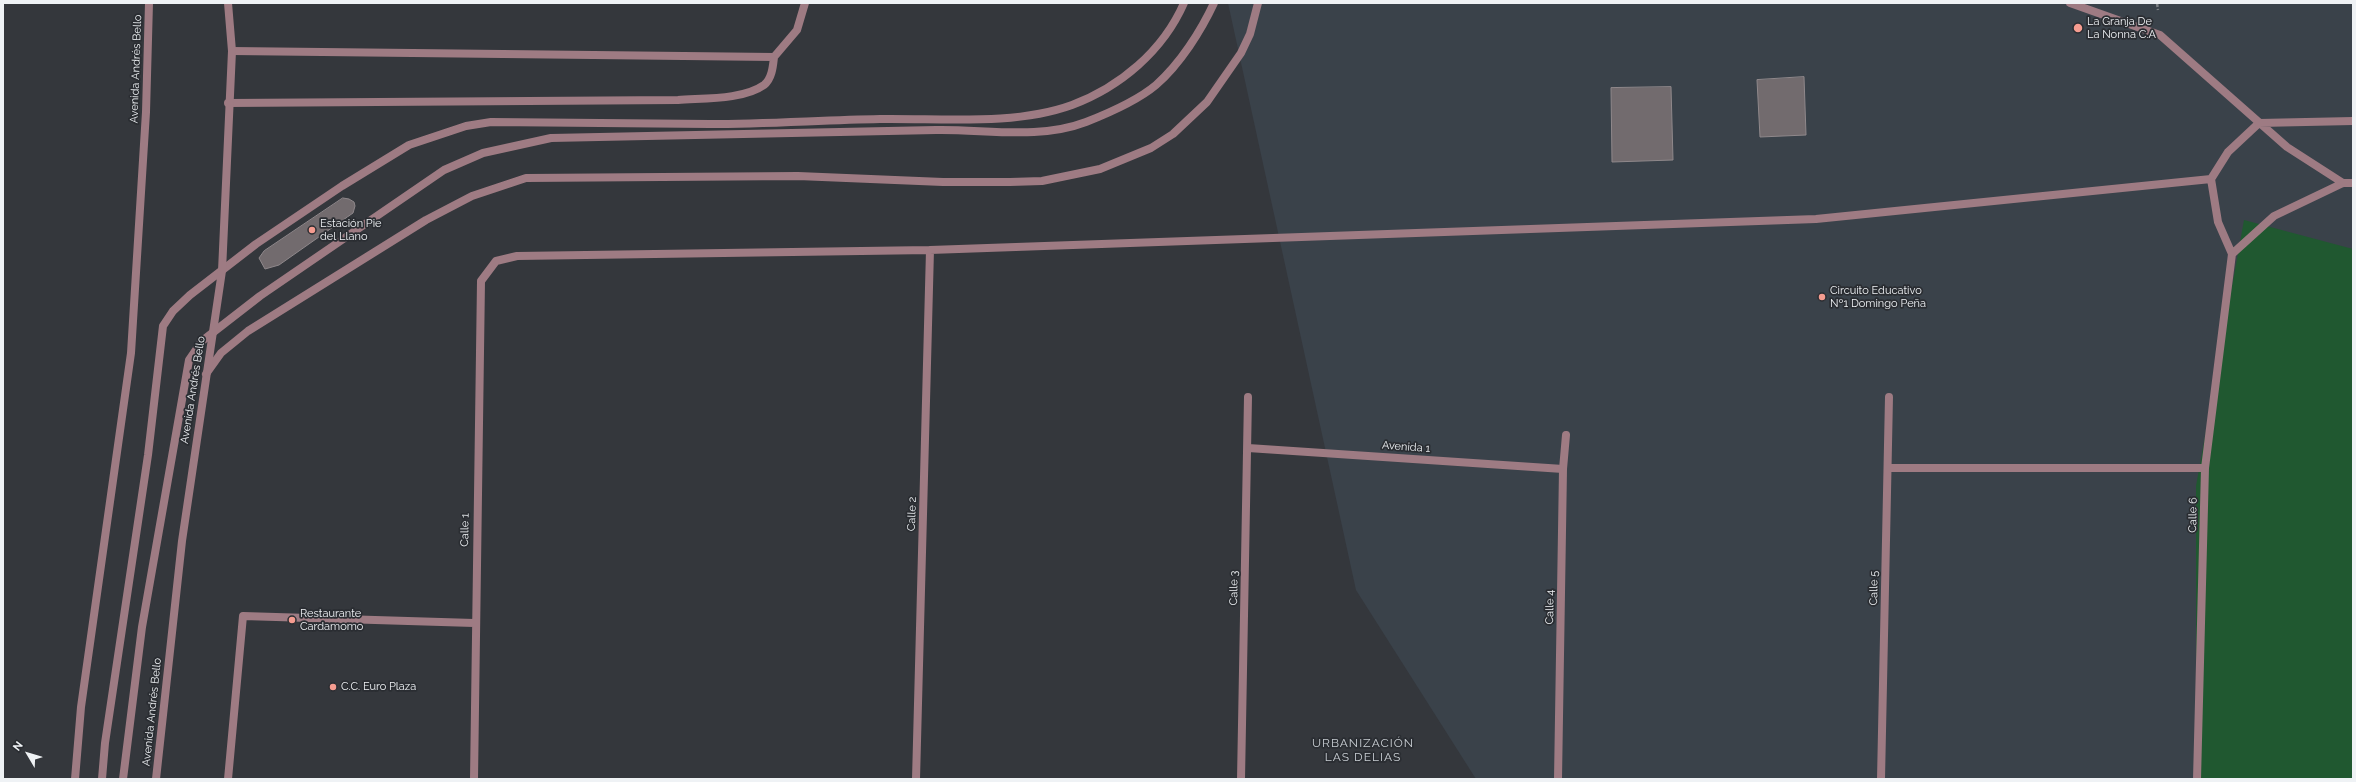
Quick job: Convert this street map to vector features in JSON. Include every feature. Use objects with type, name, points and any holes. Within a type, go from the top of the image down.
[{"type":"street","name":"Avenida Andrés Bello","points":[[75,779],[83,692],[131,353],[146,112],[149,3]]},
{"type":"street","name":"Avenida Andrés Bello","points":[[156,779],[182,541],[222,271],[228,103],[232,51],[228,3]]},
{"type":"street","points":[[228,103],[678,100],[738,96],[764,85],[773,70],[774,57],[797,30],[805,3]]},
{"type":"street","points":[[102,779],[105,743],[148,455],[161,336],[167,318],[190,294],[256,244],[342,186],[409,145],[466,126],[491,122],[711,124],[958,119],[1015,117],[1041,113],[1071,105],[1114,84],[1134,71],[1166,34],[1184,3]]},
{"type":"street","points":[[123,779],[142,627],[185,375],[189,360],[194,350],[214,332],[260,296],[421,185],[459,162],[483,153],[551,138],[946,130],[1032,132],[1068,127],[1102,115],[1156,85],[1189,44],[1214,3]]},
{"type":"street","points":[[206,374],[221,353],[248,331],[426,220],[472,196],[526,178],[798,176],[943,182],[1010,182],[1042,181],[1070,177],[1123,162],[1173,134],[1207,102],[1241,53],[1250,34],[1258,3]]},
{"type":"street","points":[[2070,3],[2160,35],[2292,151],[2343,184]]},
{"type":"street","points":[[232,51],[774,57]]},
{"type":"street","points":[[2353,121],[2259,123],[2228,152],[2211,179],[2218,222],[2232,254],[2274,216],[2343,184],[2353,183]]},
{"type":"street","points":[[930,250],[1816,219],[2211,179]]},
{"type":"street","name":"Calle 1","points":[[474,779],[474,623],[481,281],[496,261],[517,256],[930,250]]},
{"type":"street","name":"Calle 2","points":[[916,779],[930,250]]},
{"type":"street","name":"Calle 6","points":[[2197,779],[2205,468],[2232,254]]},
{"type":"street","name":"Calle 3","points":[[1241,779],[1248,397]]},
{"type":"street","name":"Calle 5","points":[[1882,779],[1889,397]]},
{"type":"street","name":"Calle 4","points":[[1558,779],[1562,468],[1566,436]]},
{"type":"street","name":"Avenida 1","points":[[1248,448],[1562,468]]},
{"type":"street","points":[[1888,468],[2205,468]]},
{"type":"street","points":[[228,779],[242,616],[474,623]]},
{"type":"shaded area","name":"Circuito Educativo Nº1 Domingo Peña","points":[[1228,3],[2353,3],[2353,779],[1476,779],[1356,590]]},
{"type":"green space","points":[[2244,220],[2353,249],[2353,779],[2196,779],[2196,486]]},
{"type":"building","points":[[1804,77],[1806,135],[1760,137],[1757,80]]},
{"type":"building","points":[[1671,87],[1673,160],[1612,162],[1611,88]]},
{"type":"building","name":"Estación Pie del Llano","points":[[343,198],[354,202],[355,206],[353,213],[279,265],[265,269],[259,258],[264,251]]},
{"type":"place","name":"La Granja De La Nonna C.A","points":[[2078,28]]},
{"type":"place","name":"Estación Pie del Llano","points":[[312,230]]},
{"type":"place","name":"Circuito Educativo Nº1 Domingo Peña","points":[[1822,297]]},
{"type":"place","name":"Restaurante Cardamomo","points":[[292,620]]},
{"type":"place","name":"C.C. Euro Plaza","points":[[333,687]]},
{"type":"district","name":"URBANIZACIÓN LAS DELIAS","points":[[1363,750]]}]
